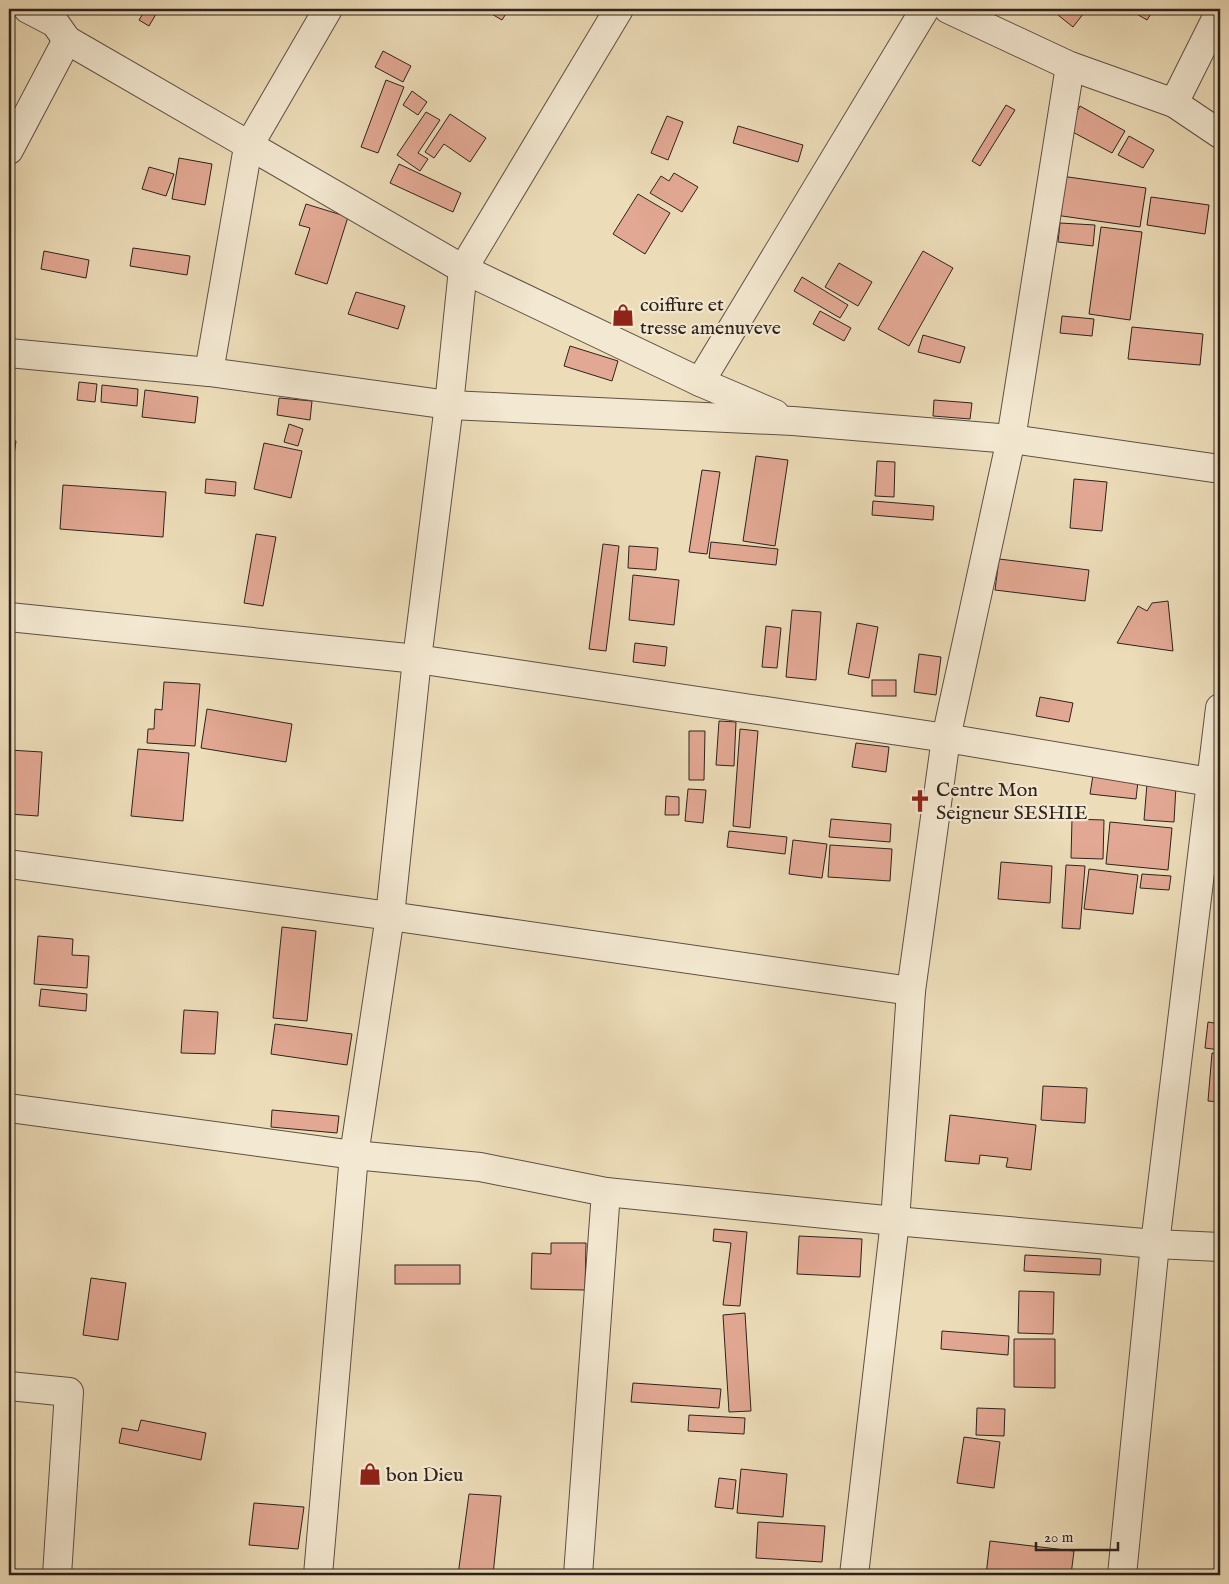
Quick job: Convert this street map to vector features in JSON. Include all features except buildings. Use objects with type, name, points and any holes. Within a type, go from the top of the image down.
[{"type":"street","points":[[28,9],[62,24],[248,147],[463,269],[700,382],[793,421]]},
{"type":"street","points":[[209,372],[248,147],[328,9]]},
{"type":"street","points":[[318,1575],[354,1155],[390,916],[417,659],[449,405],[463,269],[619,9]]},
{"type":"street","points":[[700,382],[925,9]]},
{"type":"street","points":[[948,9],[1070,66],[1174,103],[1220,134]]},
{"type":"street","points":[[1174,103],[1220,11]]},
{"type":"street","points":[[9,150],[62,24]]},
{"type":"street","points":[[854,1575],[895,1221],[911,991],[946,738],[1011,439],[1070,66]]},
{"type":"street","points":[[9,353],[209,372],[449,405],[793,421],[1011,439],[1220,469]]},
{"type":"street","points":[[9,617],[417,659],[946,738],[1210,782]]},
{"type":"street","points":[[1122,1575],[1155,1244],[1220,708]]},
{"type":"street","points":[[9,864],[390,916],[911,991]]},
{"type":"street","points":[[9,1108],[354,1155],[480,1167],[606,1192],[895,1221],[1155,1244],[1220,1247]]},
{"type":"street","points":[[578,1575],[606,1192]]},
{"type":"street","points":[[9,1386],[69,1392],[57,1575]]},
{"type":"place","name":"coiffure et tresse amenuveve","points":[[623,315]]},
{"type":"place","name":"Centre Mon Seigneur SESHIE","points":[[920,801]]},
{"type":"place","name":"bon Dieu","points":[[370,1474]]}]
